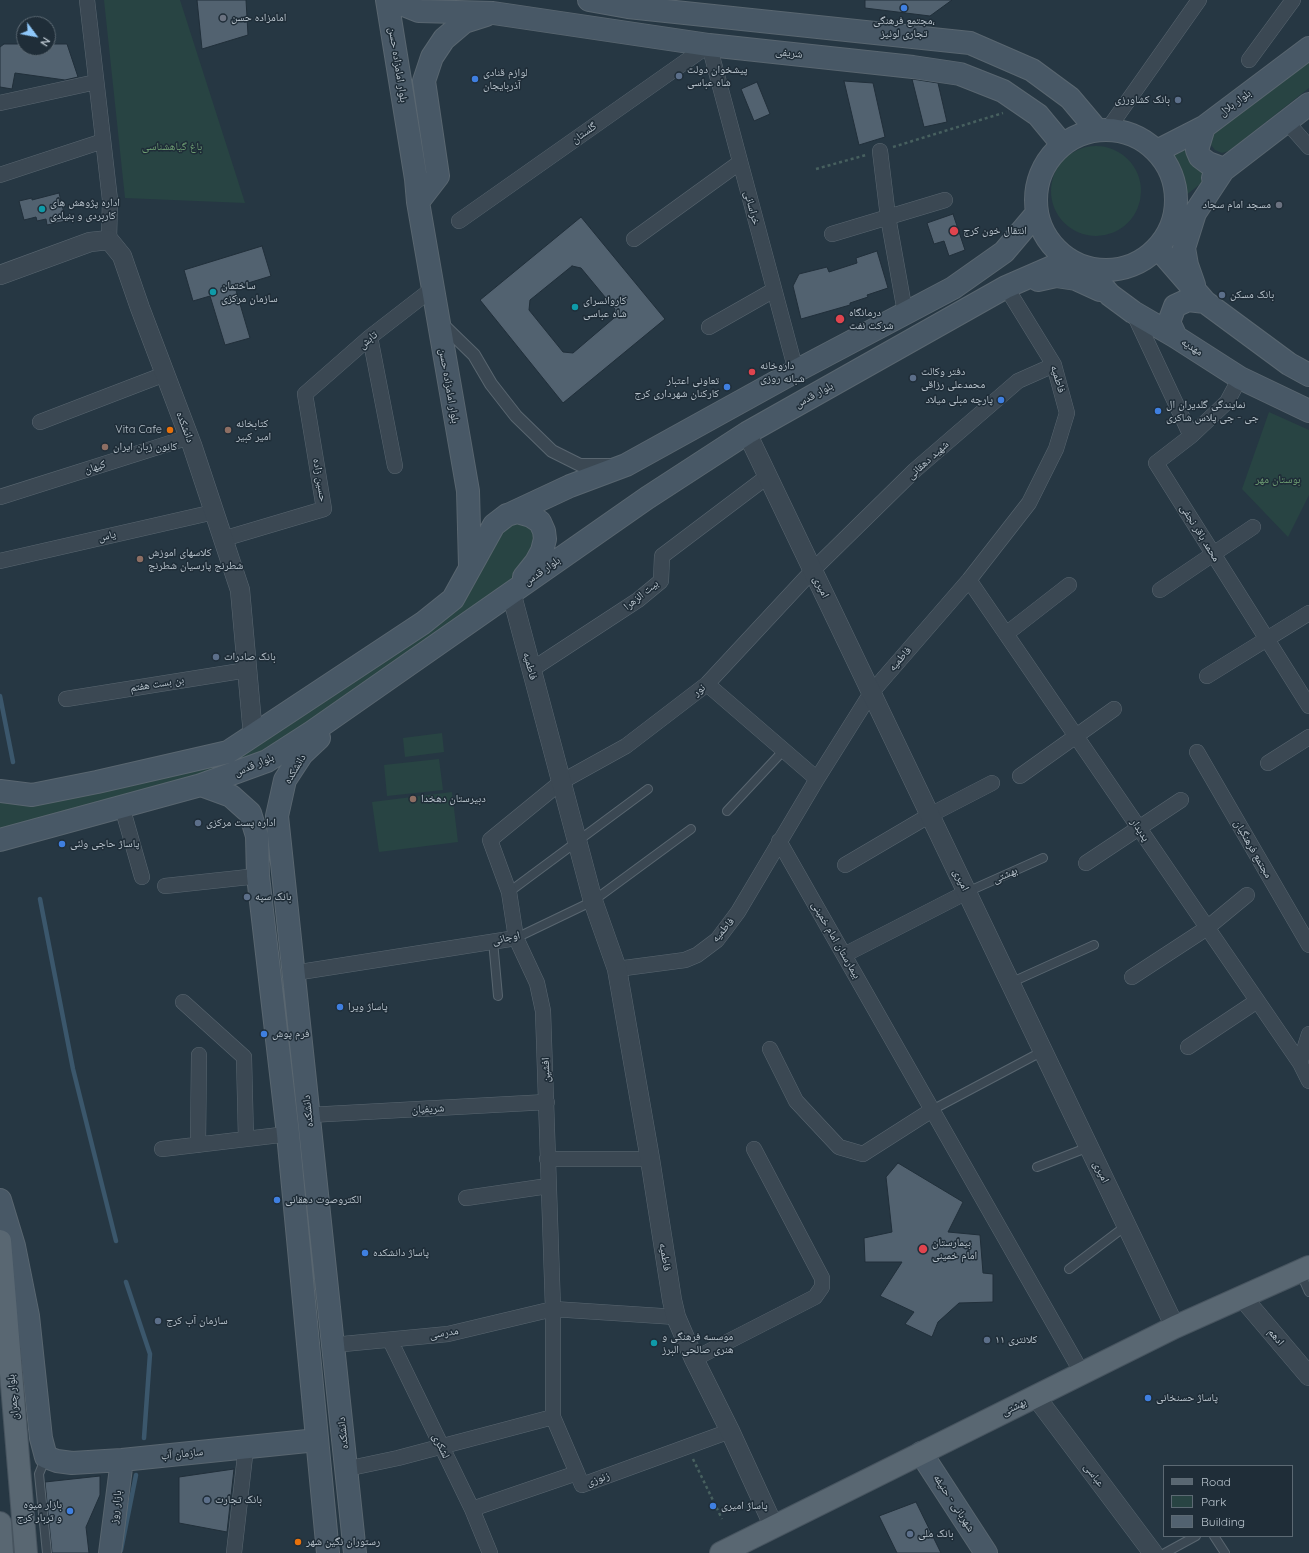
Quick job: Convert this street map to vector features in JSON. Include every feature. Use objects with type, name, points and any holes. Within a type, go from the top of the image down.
[{"type":"main road","name":"بلوار امامزاده حسن","points":[[387,0],[432,289],[468,491],[470,571]]},
{"type":"main road","name":"شریفی","points":[[399,0],[404,5],[419,11],[428,6],[493,13],[709,45],[913,67],[960,74],[1003,91],[1038,115],[1062,144]]},
{"type":"main road","points":[[588,0],[628,7],[970,43],[1032,70],[1070,98],[1102,129]]},
{"type":"main road","name":"بلوار امامزاده حسن","points":[[418,202],[438,176],[424,81],[432,57],[444,39],[464,22],[493,13]]},
{"type":"main road","name":"بلوار بلال","points":[[1157,150],[1204,127],[1309,48]]},
{"type":"main road","points":[[1176,210],[1224,168],[1309,104]]},
{"type":"main road","points":[[1204,127],[1196,150],[1200,157],[1208,164],[1224,168]]},
{"type":"main road","points":[[1102,129],[1122,131],[1134,135],[1157,150],[1169,168],[1176,188],[1176,210],[1169,230],[1158,248],[1142,260],[1125,268],[1106,270],[1077,264],[1054,247],[1042,230],[1037,213],[1036,194],[1040,175],[1049,158],[1062,144],[1078,135],[1102,129]]},
{"type":"main road","points":[[1200,297],[1187,265],[1184,248],[1195,213],[1224,168]]},
{"type":"main road","points":[[796,371],[905,312],[953,288],[1004,252],[1037,213]]},
{"type":"main road","points":[[1158,248],[1200,297],[1289,364],[1309,375]]},
{"type":"main road","name":"بلوار قدس","points":[[2,839],[202,785],[267,761],[359,699],[647,498],[747,433],[1006,287],[1077,264]]},
{"type":"main road","name":"مهدیه","points":[[1077,264],[1110,295],[1132,312],[1176,337],[1240,378],[1309,411]]},
{"type":"main road","points":[[1006,287],[1056,276],[1076,279],[1110,295]]},
{"type":"main road","points":[[1176,337],[1169,322],[1175,306],[1188,300],[1200,297]]},
{"type":"main road","name":"بلوار قدس","points":[[2,792],[32,795],[97,782],[228,752],[423,623],[453,599],[470,571],[490,530],[507,515],[570,486],[626,465],[796,371]]},
{"type":"main road","points":[[507,515],[517,512],[531,516],[540,522],[544,531],[545,539],[542,551],[536,562],[511,592]]},
{"type":"main road","name":"دانشکده","points":[[355,1553],[277,816],[286,780],[302,754],[359,699]]},
{"type":"main road","name":"دانشکده","points":[[202,785],[231,796],[250,813],[257,836],[258,876],[288,1134],[328,1553]]},
{"type":"main road","points":[[0,1200],[14,1246],[28,1316],[40,1431],[46,1457]]},
{"type":"main road","name":"بلوار چمران","points":[[0,1241],[26,1553]]},
{"type":"main road","name":"بهشتی","points":[[721,1553],[1175,1327],[1304,1269]]},
{"type":"main road","name":"سازمان آب","points":[[46,1457],[57,1461],[72,1463],[122,1460],[318,1440]]},
{"type":"main road","name":"شهربانی - حنیفه","points":[[921,1453],[986,1553]]},
{"type":"main road","name":"بازار روز","points":[[110,1553],[122,1460]]},
{"type":"main road","points":[[0,1523],[2,1553]]},
{"type":"street","points":[[0,275],[90,242],[109,240],[110,200],[87,0]]},
{"type":"street","points":[[1102,129],[1199,0]]},
{"type":"street","points":[[1249,60],[1292,0]]},
{"type":"street","name":"خراسانی","points":[[709,45],[796,371]]},
{"type":"street","name":"گلستان","points":[[459,221],[709,45]]},
{"type":"street","points":[[0,103],[96,82]]},
{"type":"street","points":[[1287,122],[1309,147]]},
{"type":"street","points":[[0,175],[103,142]]},
{"type":"street","points":[[880,151],[888,217],[905,312]]},
{"type":"street","points":[[634,239],[740,164]]},
{"type":"street","points":[[832,234],[945,200]]},
{"type":"street","name":"دانشکده","points":[[109,240],[122,256],[189,437],[240,590],[253,735]]},
{"type":"street","name":"فاطمیه","points":[[617,969],[685,960],[697,955],[717,940],[738,912],[817,779],[871,693],[969,580],[1030,503],[1056,449],[1067,413],[1054,365],[1006,287]]},
{"type":"street","name":"تابش","points":[[306,394],[370,337],[432,289]]},
{"type":"street","points":[[709,327],[774,290]]},
{"type":"street","points":[[1132,312],[1191,436]]},
{"type":"street","points":[[438,319],[474,355],[491,384],[516,416],[552,451],[580,465],[626,465]]},
{"type":"street","points":[[370,337],[395,466]]},
{"type":"street","name":"شهید دهقانی","points":[[813,570],[915,470],[1018,381],[1054,365]]},
{"type":"street","points":[[40,422],[165,374]]},
{"type":"street","name":"محمد باقر نجفی","points":[[1240,378],[1227,402],[1191,436],[1156,463],[1309,706]]},
{"type":"street","name":"حسین زاده","points":[[223,539],[324,509],[306,394]]},
{"type":"street","name":"امیری","points":[[747,433],[1175,1327]]},
{"type":"street","name":"کیهان","points":[[0,497],[189,437]]},
{"type":"street","name":"بیت الزهرا","points":[[531,670],[638,600],[661,581],[662,556],[768,476]]},
{"type":"street","name":"یاس","points":[[0,560],[214,512]]},
{"type":"street","points":[[1160,590],[1253,527]]},
{"type":"street","name":"نور","points":[[490,840],[561,782],[626,746],[707,684],[813,570]]},
{"type":"street","name":"پدیدار","points":[[969,580],[1300,1063],[1309,1081]]},
{"type":"street","points":[[1006,634],[1069,585]]},
{"type":"street","name":"فاطمیه","points":[[511,592],[593,901],[617,969],[676,1317],[694,1359],[730,1430],[774,1527]]},
{"type":"street","points":[[1207,676],[1309,613]]},
{"type":"street","name":"بن بست هفتم","points":[[66,699],[247,670]]},
{"type":"street","points":[[707,684],[817,779]]},
{"type":"street","points":[[1020,776],[1114,709]]},
{"type":"street","points":[[1268,763],[1309,737]]},
{"type":"street","name":"مجتمع فرهنگیان","points":[[1197,752],[1309,945]]},
{"type":"street","points":[[845,865],[930,815],[992,783]]},
{"type":"street","points":[[1086,863],[1181,800]]},
{"type":"street","points":[[122,806],[142,877]]},
{"type":"street","name":"افشین","points":[[490,840],[509,892],[516,938],[537,983],[543,1011],[553,1309]]},
{"type":"street","name":"بیمارستان امام خمینی","points":[[780,841],[1082,1373]]},
{"type":"street","points":[[165,886],[258,876]]},
{"type":"street","points":[[844,955],[967,892]]},
{"type":"street","points":[[1132,977],[1207,928],[1247,895]]},
{"type":"street","name":"اوجانی","points":[[294,973],[516,938]]},
{"type":"street","points":[[1188,1047],[1257,1001]]},
{"type":"street","points":[[183,1002],[244,1057],[246,1139]]},
{"type":"street","points":[[1300,1063],[1309,1034]]},
{"type":"street","points":[[770,1049],[796,1101],[839,1146],[863,1154],[932,1110]]},
{"type":"street","points":[[198,1145],[199,1055]]},
{"type":"street","name":"شریفیان","points":[[309,1115],[547,1102]]},
{"type":"street","points":[[162,1149],[288,1134]]},
{"type":"street","points":[[694,1359],[816,1297],[822,1287],[822,1278],[754,1149]]},
{"type":"street","points":[[547,1160],[650,1159]]},
{"type":"street","points":[[466,1198],[548,1186]]},
{"type":"street","name":"ادهم","points":[[1242,1297],[1309,1376]]},
{"type":"street","points":[[553,1309],[553,1417],[577,1473]]},
{"type":"street","name":"مدرسی","points":[[333,1345],[448,1334],[553,1309],[676,1317]]},
{"type":"street","name":"لشکری","points":[[390,1340],[472,1509],[490,1553]]},
{"type":"street","name":"عباسی","points":[[1036,1396],[1153,1553]]},
{"type":"street","points":[[346,1469],[442,1447],[553,1417]]},
{"type":"street","name":"زنوزی","points":[[472,1509],[577,1473],[582,1485],[730,1430]]},
{"type":"street","points":[[234,1553],[246,1447]]},
{"type":"lane","points":[[727,811],[784,750]]},
{"type":"lane","points":[[509,892],[648,789]]},
{"type":"lane","name":"اوجانی","points":[[516,938],[593,901],[691,829]]},
{"type":"lane","name":"بهشتی","points":[[967,892],[1043,858]]},
{"type":"lane","points":[[493,941],[498,996]]},
{"type":"lane","points":[[1010,983],[1094,945]]},
{"type":"lane","points":[[932,1110],[1043,1051]]},
{"type":"lane","points":[[1037,1168],[1089,1147]]},
{"type":"lane","points":[[1069,1269],[1126,1225]]},
{"type":"lane","points":[[1304,1269],[1309,1292]]},
{"type":"lane","points":[[46,1457],[39,1474],[47,1553]]},
{"type":"lane","points":[[1165,1553],[1194,1537]]},
{"type":"lane","points":[[1215,1537],[1225,1553]]},
{"type":"path","points":[[816,169],[1006,112]]},
{"type":"path","points":[[687,1446],[722,1519]]},
{"type":"green space","name":"باغ گیاهشناسی","points":[[104,0],[180,0],[245,203],[125,198]]},
{"type":"green space","points":[[1309,60],[1309,88],[1229,151],[1222,153],[1215,150],[1211,145],[1210,139],[1214,133]]},
{"type":"green space","points":[[1197,136],[1217,171],[1181,199],[1178,174],[1175,167],[1164,152]]},
{"type":"green space","points":[[1096,146],[1113,149],[1128,159],[1138,174],[1141,191],[1138,208],[1128,223],[1113,233],[1096,236],[1079,233],[1064,223],[1054,208],[1051,191],[1054,174],[1064,159],[1079,149]]},
{"type":"green space","name":"بوستان مهر","points":[[1269,412],[1309,430],[1309,495],[1288,537],[1242,489]]},
{"type":"green space","points":[[519,522],[531,528],[536,539],[514,581],[261,757],[0,829],[0,802],[231,757],[440,616],[504,527]]},
{"type":"green space","points":[[442,733],[444,752],[405,757],[403,738]]},
{"type":"green space","points":[[439,759],[443,790],[387,796],[384,765]]},
{"type":"green space","points":[[452,792],[458,842],[379,852],[372,802]]},
{"type":"building","name":"امامزاده حسن","points":[[197,0],[246,0],[248,35],[202,49]]},
{"type":"building","name":"مجتمع فرهنگی، تجاری لونیز","points":[[865,0],[952,0],[930,16],[865,8]]},
{"type":"building","points":[[4,44],[16,44],[16,56],[56,56],[56,44],[67,44],[78,77],[65,80],[15,73],[12,89],[0,87],[0,47]]},
{"type":"building","points":[[912,79],[938,83],[947,122],[924,127]]},
{"type":"building","points":[[844,81],[873,83],[885,137],[859,145]]},
{"type":"building","points":[[757,82],[770,114],[754,121],[741,89]]},
{"type":"building","name":"اداره پژوهش های کاربردی و بنیادی","points":[[59,193],[66,221],[47,225],[46,219],[37,221],[36,217],[24,220],[19,201],[32,198],[32,200]]},
{"type":"building","points":[[953,214],[965,250],[949,256],[944,241],[934,244],[927,223]]},
{"type":"building","points":[[581,217],[665,319],[563,403],[480,300]],"holes":[[[572,266],[581,268],[615,309],[614,318],[573,353],[563,352],[529,310],[530,300]]]},
{"type":"building","name":"ساختمان سازمان مرکزی","points":[[262,246],[271,276],[235,287],[250,338],[225,345],[210,296],[193,301],[184,270]]},
{"type":"building","points":[[877,251],[888,288],[867,295],[868,297],[850,303],[850,305],[801,319],[793,286],[799,274],[827,267],[829,272],[857,263],[856,258]]},
{"type":"building","name":"بیمارستان امام خمینی","points":[[898,1163],[963,1202],[948,1232],[980,1235],[983,1273],[993,1274],[993,1302],[959,1303],[938,1322],[932,1337],[905,1324],[914,1312],[880,1296],[902,1262],[865,1262],[864,1238],[892,1232],[886,1177]]},
{"type":"building","name":"بانک تجارت","points":[[234,1469],[227,1532],[179,1523],[179,1477]]},
{"type":"building","name":"بازار میوه و تربار کرج","points":[[100,1476],[100,1495],[86,1527],[89,1553],[52,1553],[45,1482]]},
{"type":"building","name":"بانک ملی","points":[[916,1502],[941,1553],[897,1553],[879,1516]]},
{"type":"waterway","points":[[0,696],[13,762]]},
{"type":"waterway","points":[[40,899],[73,1069],[116,1241]]},
{"type":"waterway","points":[[126,1282],[150,1354],[144,1438]]},
{"type":"waterway","points":[[121,1550],[136,1475]]},
{"type":"place","name":"مجتمع فرهنگی، تجاری لونیز","points":[[904,8]]},
{"type":"place","name":"امامزاده حسن","points":[[223,18]]},
{"type":"place","name":"پیشخوان دولت شاه عباسی","points":[[679,76]]},
{"type":"place","name":"لوازم قنادی آذربایجان","points":[[475,79]]},
{"type":"place","name":"بانک کشاورزی","points":[[1178,100]]},
{"type":"place","name":"مسجد امام سجاد","points":[[1279,205]]},
{"type":"place","name":"اداره پژوهش های کاربردی و بنیادی","points":[[42,209]]},
{"type":"place","name":"انتقال خون کرج","points":[[954,231]]},
{"type":"place","name":"ساختمان سازمان مرکزی","points":[[213,292]]},
{"type":"place","name":"بانک مسکن","points":[[1222,295]]},
{"type":"place","name":"کاروانسرای شاه عباسی","points":[[575,307]]},
{"type":"place","name":"درمانگاه شرکت نفت","points":[[840,319]]},
{"type":"place","name":"داروخانه شبانه روزی","points":[[752,372]]},
{"type":"place","name":"دفتر وکالت محمدعلی رزاقی","points":[[913,378]]},
{"type":"place","name":"تعاونی اعتبار کارکنان شهرداری کرج","points":[[727,387]]},
{"type":"place","name":"پارچه مبلی میلاد","points":[[1001,400]]},
{"type":"place","name":"نمایندگی گلدیران ال جی - جی پلاس شاکری","points":[[1158,411]]},
{"type":"place","name":"Vita Cafe","points":[[170,430]]},
{"type":"place","name":"کتابخانه امیر کبیر","points":[[228,430]]},
{"type":"place","name":"کانون زبان ایران","points":[[105,447]]},
{"type":"place","name":"کلاسهای اموزش شطرنج پارسیان شطرنج","points":[[140,559]]},
{"type":"place","name":"بانک صادرات","points":[[216,657]]},
{"type":"place","name":"دبیرستان دهخدا","points":[[413,799]]},
{"type":"place","name":"اداره پست مرکزی","points":[[198,823]]},
{"type":"place","name":"پاساژ حاجی ولئی","points":[[62,844]]},
{"type":"place","name":"بانک سپه","points":[[247,897]]},
{"type":"place","name":"پاساژ ویرا","points":[[340,1007]]},
{"type":"place","name":"فرم پوش","points":[[264,1034]]},
{"type":"place","name":"الکتروصوت دهقانی","points":[[277,1200]]},
{"type":"place","name":"بیمارستان امام خمینی","points":[[923,1249]]},
{"type":"place","name":"پاساژ دانشکده","points":[[365,1253]]},
{"type":"place","name":"سازمان آب کرج","points":[[158,1321]]},
{"type":"place","name":"کلانتری ۱۱","points":[[987,1340]]},
{"type":"place","name":"موسسه فرهنگی و هنری صالحی البرز","points":[[654,1343]]},
{"type":"place","name":"پاساژ حسنخانی","points":[[1148,1398]]},
{"type":"place","name":"بانک تجارت","points":[[207,1500]]},
{"type":"place","name":"پاساژ امیری","points":[[713,1506]]},
{"type":"place","name":"بازار میوه و تربار کرج","points":[[70,1511]]},
{"type":"place","name":"بانک ملی","points":[[910,1534]]},
{"type":"place","name":"رستوران نگین شهر","points":[[298,1542]]}]
